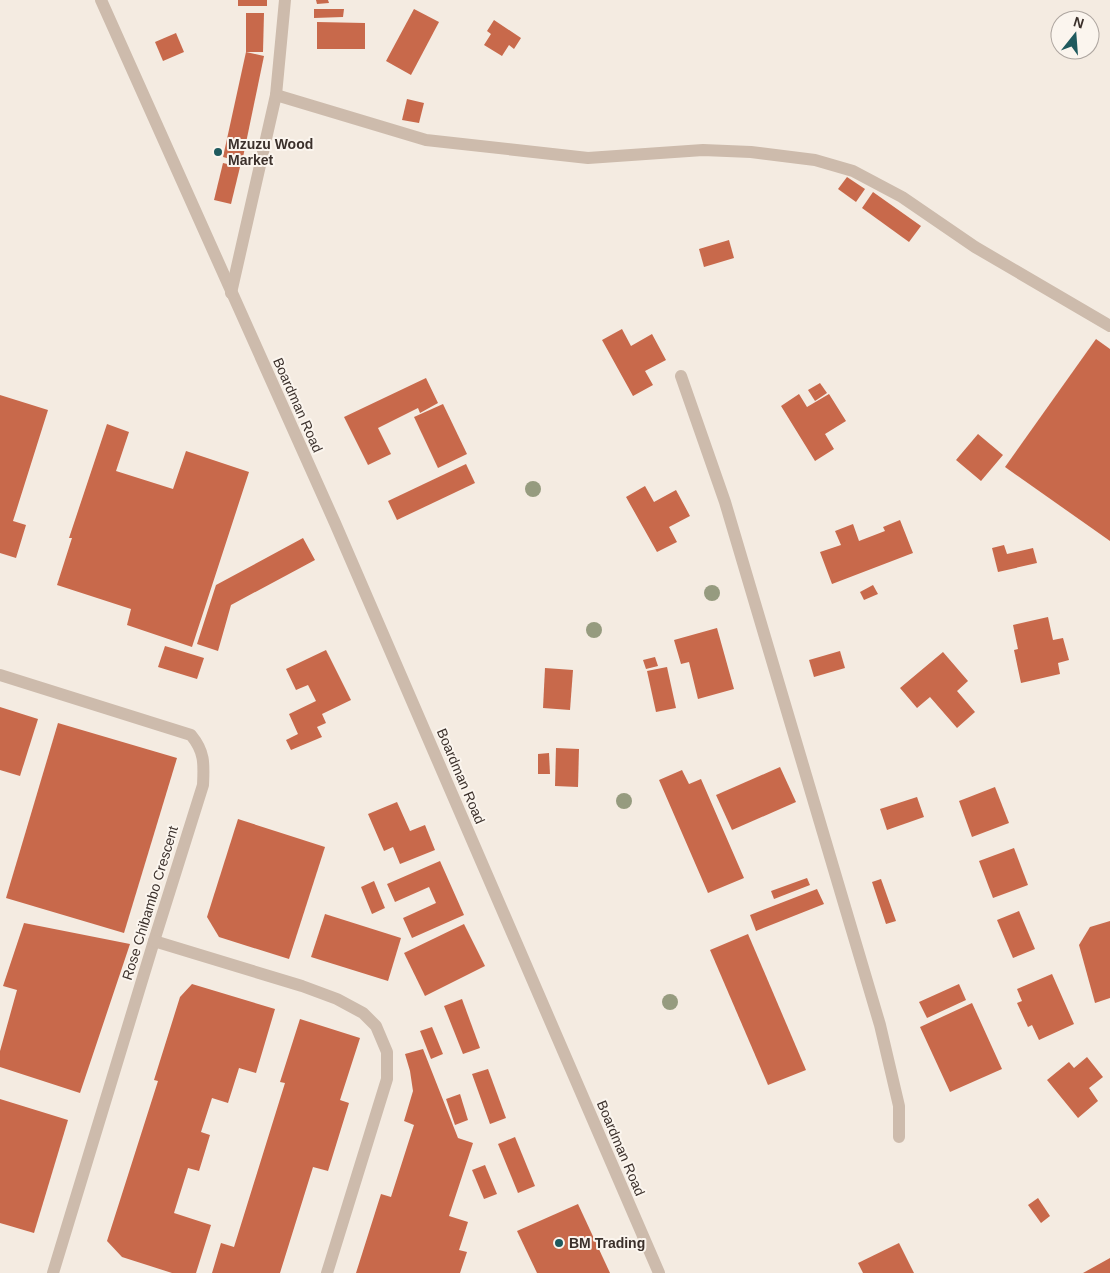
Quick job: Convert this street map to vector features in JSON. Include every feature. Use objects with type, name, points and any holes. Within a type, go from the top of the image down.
[{"type":"street","name":"Boardman Road","points":[[101,0],[335,524],[659,1273]]},
{"type":"street","points":[[231,293],[276,95],[285,0]]},
{"type":"street","points":[[276,95],[426,140],[452,144],[588,158],[704,150],[751,152],[815,160],[854,171],[902,197],[975,247],[1110,326]]},
{"type":"street","points":[[681,376],[725,502],[880,1025],[899,1106],[899,1137]]},
{"type":"street","name":"Rose Chibambo Crescent","points":[[0,676],[191,735],[200,746],[204,768],[203,785],[53,1273]]},
{"type":"street","points":[[154,942],[302,986],[337,999],[363,1013],[376,1026],[387,1052],[387,1079],[327,1273]]},
{"type":"building","points":[[238,0],[267,0],[267,6],[238,6]]},
{"type":"building","points":[[316,0],[328,0],[329,3],[317,4]]},
{"type":"building","points":[[314,9],[344,9],[343,17],[314,18]]},
{"type":"building","points":[[414,9],[439,22],[411,75],[386,61]]},
{"type":"building","points":[[246,13],[264,13],[263,52],[246,52]]},
{"type":"building","points":[[494,20],[521,38],[514,49],[509,45],[502,56],[484,45],[491,34],[487,31]]},
{"type":"building","points":[[317,22],[365,23],[365,49],[317,49]]},
{"type":"building","points":[[176,33],[184,52],[163,61],[155,42]]},
{"type":"building","points":[[246,52],[264,56],[242,162],[223,157]]},
{"type":"building","points":[[407,99],[424,103],[419,123],[402,120]]},
{"type":"building","points":[[223,163],[240,167],[231,204],[214,200]]},
{"type":"building","points":[[847,177],[865,189],[856,202],[838,189]]},
{"type":"building","points":[[873,192],[921,226],[909,242],[862,208]]},
{"type":"building","points":[[729,240],[734,258],[704,267],[699,249]]},
{"type":"building","points":[[622,329],[631,346],[652,334],[666,360],[645,371],[653,385],[633,396],[602,340]]},
{"type":"building","points":[[1096,339],[1110,349],[1110,541],[1005,467]]},
{"type":"building","points":[[426,378],[438,403],[420,413],[418,408],[378,428],[391,454],[368,465],[344,417]]},
{"type":"building","points":[[820,383],[827,393],[815,401],[808,390]]},
{"type":"building","points":[[799,394],[807,407],[829,394],[846,421],[825,434],[834,449],[815,461],[781,406]]},
{"type":"building","points":[[0,395],[48,410],[13,521],[26,525],[16,558],[0,553]]},
{"type":"building","points":[[443,404],[467,454],[438,468],[414,417]]},
{"type":"building","points":[[107,424],[129,432],[116,471],[173,489],[186,451],[249,472],[192,647],[127,625],[131,609],[57,585],[72,538],[69,538]]},
{"type":"building","points":[[978,434],[1003,455],[981,481],[956,460]]},
{"type":"building","points":[[466,464],[475,483],[397,520],[388,501]]},
{"type":"building","points":[[645,486],[654,502],[676,490],[690,516],[669,527],[677,542],[657,552],[626,497]]},
{"type":"building","points":[[900,520],[913,553],[832,584],[820,552],[841,545],[835,531],[853,524],[859,541],[885,531],[883,527]]},
{"type":"building","points":[[303,538],[315,560],[231,605],[218,651],[197,644],[216,585]]},
{"type":"building","points":[[1004,545],[1007,554],[1033,548],[1037,563],[998,572],[992,548]]},
{"type":"building","points":[[873,585],[878,594],[864,600],[860,592]]},
{"type":"building","points":[[1048,617],[1053,640],[1063,638],[1069,660],[1058,663],[1060,674],[1021,683],[1014,650],[1018,649],[1013,625]]},
{"type":"building","points":[[717,628],[734,689],[698,699],[689,662],[681,664],[674,640]]},
{"type":"building","points":[[165,646],[204,658],[197,679],[158,667]]},
{"type":"building","points":[[326,650],[351,700],[322,714],[326,723],[317,727],[322,737],[291,750],[286,740],[298,734],[289,714],[316,701],[308,685],[296,690],[286,669]]},
{"type":"building","points":[[840,651],[845,668],[814,677],[809,660]]},
{"type":"building","points":[[943,652],[968,681],[957,691],[975,712],[957,728],[930,697],[917,708],[900,688]]},
{"type":"building","points":[[655,657],[658,666],[646,669],[643,660]]},
{"type":"building","points":[[667,667],[676,708],[656,712],[647,671]]},
{"type":"building","points":[[545,668],[573,670],[570,710],[543,708]]},
{"type":"building","points":[[0,707],[38,719],[20,776],[0,770]]},
{"type":"building","points":[[58,723],[177,758],[124,933],[6,898]]},
{"type":"building","points":[[556,748],[579,749],[578,787],[555,786]]},
{"type":"building","points":[[549,753],[550,774],[538,774],[538,754]]},
{"type":"building","points":[[780,767],[796,802],[732,830],[716,795]]},
{"type":"building","points":[[682,770],[689,784],[701,779],[744,878],[708,893],[659,780]]},
{"type":"building","points":[[995,787],[1009,823],[972,837],[959,801]]},
{"type":"building","points":[[917,797],[924,817],[887,830],[880,809]]},
{"type":"building","points":[[397,802],[410,831],[425,825],[435,850],[400,864],[393,847],[384,851],[368,814]]},
{"type":"building","points":[[238,819],[325,847],[289,959],[219,937],[207,917]]},
{"type":"building","points":[[1014,848],[1028,885],[993,898],[979,861]]},
{"type":"building","points":[[440,861],[464,915],[412,938],[403,918],[436,903],[429,887],[395,902],[387,884]]},
{"type":"building","points":[[807,878],[810,885],[774,899],[771,891]]},
{"type":"building","points":[[881,879],[896,921],[886,924],[872,882]]},
{"type":"building","points":[[374,881],[385,908],[372,914],[361,887]]},
{"type":"building","points":[[817,889],[824,904],[756,931],[750,915]]},
{"type":"building","points":[[1019,911],[1035,949],[1013,958],[997,920]]},
{"type":"building","points":[[325,914],[401,938],[388,981],[311,957]]},
{"type":"building","points":[[1110,921],[1110,998],[1095,1003],[1079,945],[1090,927]]},
{"type":"building","points":[[24,923],[130,944],[80,1093],[0,1067],[0,1051],[17,990],[3,986]]},
{"type":"building","points":[[464,924],[485,966],[425,996],[404,953]]},
{"type":"building","points":[[748,934],[806,1070],[768,1085],[710,950]]},
{"type":"building","points":[[1052,974],[1074,1024],[1039,1040],[1032,1025],[1028,1027],[1017,1003],[1022,1001],[1017,989]]},
{"type":"building","points":[[192,984],[275,1009],[256,1073],[239,1068],[228,1103],[212,1098],[201,1132],[210,1135],[199,1171],[188,1168],[174,1213],[211,1225],[196,1273],[172,1273],[122,1257],[107,1241],[158,1081],[154,1080],[180,997]]},
{"type":"building","points":[[959,984],[966,1000],[927,1018],[919,1002]]},
{"type":"building","points":[[462,999],[480,1048],[463,1054],[444,1006]]},
{"type":"building","points":[[972,1003],[1002,1069],[950,1092],[920,1027]]},
{"type":"building","points":[[300,1019],[360,1038],[340,1100],[349,1103],[328,1171],[313,1167],[280,1273],[212,1273],[221,1243],[234,1247],[285,1083],[280,1082]]},
{"type":"building","points":[[432,1027],[443,1054],[431,1059],[420,1031]]},
{"type":"building","points":[[423,1049],[458,1138],[473,1143],[449,1216],[468,1222],[459,1250],[467,1252],[460,1273],[356,1273],[381,1194],[391,1197],[414,1125],[404,1121],[413,1091],[405,1054]]},
{"type":"building","points":[[1087,1057],[1103,1077],[1089,1088],[1098,1101],[1078,1118],[1047,1080],[1069,1062],[1074,1068]]},
{"type":"building","points":[[488,1069],[506,1118],[490,1124],[472,1074]]},
{"type":"building","points":[[460,1094],[468,1120],[455,1125],[446,1099]]},
{"type":"building","points":[[0,1099],[68,1120],[34,1233],[0,1223]]},
{"type":"building","points":[[515,1137],[535,1186],[518,1193],[498,1144]]},
{"type":"building","points":[[485,1165],[497,1194],[484,1199],[472,1170]]},
{"type":"building","points":[[1038,1198],[1050,1216],[1041,1223],[1028,1205]]},
{"type":"building","name":"BM Trading","points":[[578,1204],[610,1273],[537,1273],[517,1231]]},
{"type":"building","points":[[899,1243],[914,1273],[863,1273],[858,1263]]},
{"type":"building","points":[[1110,1258],[1110,1273],[1083,1273]]},
{"type":"place","name":"Mzuzu Wood Market","points":[[218,152]]},
{"type":"place","name":"BM Trading","points":[[559,1243]]}]
